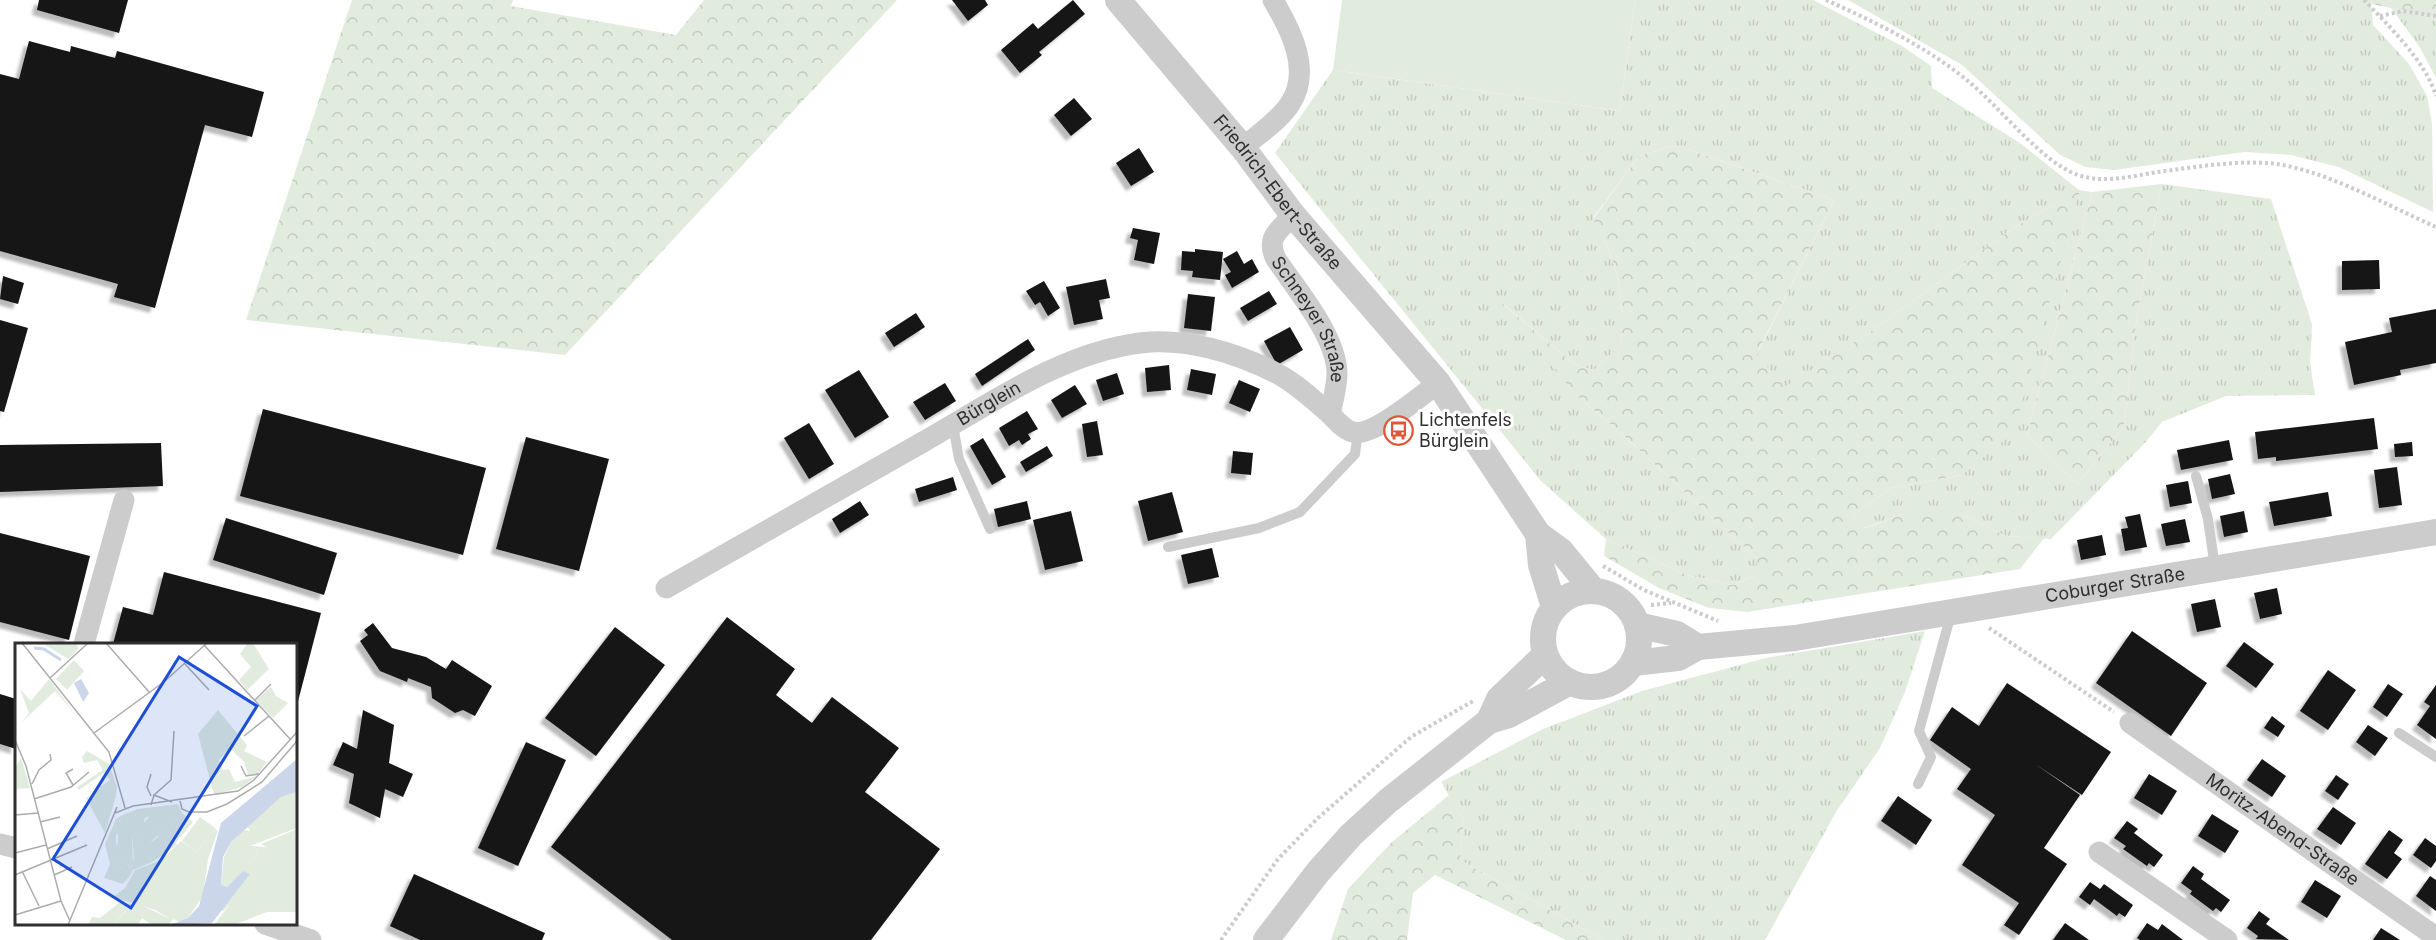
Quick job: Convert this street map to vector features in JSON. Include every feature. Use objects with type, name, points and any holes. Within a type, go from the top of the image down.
[{"type":"street","name":"Friedrich-Ebert-Straße","points":[[1118,0],[1243,148],[1293,215],[1438,383],[1538,534]]},
{"type":"street","points":[[1243,148],[1289,105],[1297,92],[1300,77],[1299,61],[1294,42],[1273,0]]},
{"type":"street","name":"Schneyer Straße","points":[[1293,215],[1272,238],[1271,247],[1276,259],[1320,325],[1334,356],[1337,374],[1330,414],[1345,428],[1358,432]]},
{"type":"street","name":"Bürglein","points":[[666,588],[1041,376],[1075,360],[1107,349],[1142,342],[1182,344],[1222,352],[1277,374],[1330,414]]},
{"type":"street","points":[[1358,432],[1362,433],[1387,420],[1438,383]]},
{"type":"street","points":[[85,643],[124,500]]},
{"type":"street","name":"Coburger Straße","points":[[1630,667],[1678,658],[1698,647],[1795,638],[2436,532]]},
{"type":"street","points":[[1538,534],[1561,552],[1593,590]]},
{"type":"street","points":[[1538,534],[1541,565],[1554,607]]},
{"type":"street","points":[[1593,590],[1617,598],[1627,606],[1637,625],[1639,646],[1630,667],[1618,679],[1600,686],[1582,686],[1570,682],[1555,671],[1545,655],[1544,627],[1554,607],[1572,594],[1593,590]]},
{"type":"street","points":[[1637,625],[1677,634],[1698,647]]},
{"type":"street","points":[[1489,721],[1499,699],[1545,655]]},
{"type":"street","points":[[1266,940],[1317,872],[1351,835],[1388,801],[1489,721],[1509,715],[1570,682]]},
{"type":"street","name":"Moritz-Abend-Straße","points":[[2130,723],[2436,937]]},
{"type":"street","points":[[0,844],[15,848]]},
{"type":"street","points":[[2099,852],[2227,940]]},
{"type":"street","points":[[268,925],[311,940]]},
{"type":"lane","points":[[953,425],[959,459],[990,529]]},
{"type":"lane","points":[[1168,548],[1259,528],[1300,512],[1356,454],[1358,432]]},
{"type":"lane","points":[[2196,476],[2208,519],[2215,568]]},
{"type":"lane","points":[[1918,784],[1931,757],[1919,731],[1957,611]]},
{"type":"lane","points":[[2399,733],[2436,757]]},
{"type":"path","points":[[1826,0],[1952,68],[1988,97],[2048,158],[2063,169],[2080,176],[2110,180],[2236,163],[2296,167],[2306,169],[2436,227]]},
{"type":"path","points":[[2364,0],[2417,61],[2433,85],[2436,96]]},
{"type":"path","points":[[2380,16],[2403,11],[2436,15]]},
{"type":"path","points":[[1601,565],[1644,590],[1684,609],[1715,621],[1727,621]]},
{"type":"path","points":[[1957,611],[2130,723]]},
{"type":"path","points":[[1221,940],[1278,859],[1318,818],[1411,738],[1477,699]]},
{"type":"green space","points":[[352,0],[513,0],[511,6],[676,35],[704,0],[897,0],[565,355],[246,320]]},
{"type":"green space","points":[[1342,0],[1635,0],[1620,111],[1333,70]]},
{"type":"green space","points":[[1635,0],[1813,0],[1902,46],[1931,66],[1932,88],[2020,143],[2079,190],[2092,192],[2027,435],[2078,484],[2124,426],[2137,316],[2162,184],[2271,199],[2312,324],[2310,362],[2315,395],[2226,396],[2162,422],[2144,444],[2051,539],[2006,536],[1961,514],[1904,514],[1864,528],[1853,515],[1891,488],[1962,475],[2079,191],[2013,228],[1879,326],[1786,387],[1756,356],[1834,200],[1675,145],[1639,156],[1593,218],[1614,265],[1622,310],[1621,345],[1594,370],[1575,365],[1503,304],[1575,394],[1623,435],[1757,559],[1757,575],[1733,585],[1687,575],[1606,539],[1541,481],[1275,153],[1333,70],[1620,111]]},
{"type":"green space","points":[[1848,0],[2371,0],[2373,25],[2409,64],[2427,96],[2432,123],[2433,212],[2339,167],[2291,155],[2245,152],[2114,170],[2085,167],[2059,154],[1962,65]]},
{"type":"green space","points":[[2371,0],[2436,0],[2436,18],[2372,4]]},
{"type":"green space","points":[[2391,8],[2436,18],[2436,78],[2419,46]]},
{"type":"green space","points":[[1675,145],[1834,200],[1756,355],[1786,386],[1879,326],[2013,228],[2080,190],[2014,432],[1962,475],[1891,488],[1853,515],[1865,528],[1904,514],[1961,514],[2006,536],[2044,538],[2020,569],[1747,612],[1709,608],[1659,588],[1604,556],[1606,539],[1687,575],[1733,585],[1757,575],[1757,559],[1623,435],[1575,394],[1499,301],[1575,365],[1594,370],[1621,345],[1622,310],[1614,265],[1593,219],[1639,156]]},
{"type":"green space","points":[[2162,184],[2137,316],[2124,426],[2078,484],[2027,435],[2092,192]]},
{"type":"green space","points":[[1925,631],[1905,692],[1880,748],[1836,812],[1765,940],[1604,940],[1460,860],[1464,821],[1441,782],[1543,729],[1642,691],[1766,658]]},
{"type":"green space","points":[[1449,795],[1464,821],[1460,860],[1604,940],[1566,940],[1435,875],[1413,893],[1407,940],[1331,940],[1348,889],[1392,842]]},
{"type":"building","points":[[39,0],[128,0],[119,33],[37,10]]},
{"type":"building","points":[[952,0],[985,0],[988,5],[968,21]]},
{"type":"building","points":[[1073,0],[1085,14],[1039,52],[1042,55],[1020,73],[1001,50],[1033,23],[1038,29]]},
{"type":"building","points":[[29,41],[70,52],[71,46],[115,58],[117,51],[264,92],[252,137],[205,125],[155,308],[114,297],[118,284],[0,251],[0,74],[19,79]]},
{"type":"building","points":[[1074,98],[1092,119],[1071,136],[1054,115]]},
{"type":"building","points":[[1139,148],[1154,172],[1131,186],[1116,163]]},
{"type":"building","points":[[1133,228],[1160,233],[1154,264],[1134,260],[1138,240],[1130,238]]},
{"type":"building","points":[[1195,249],[1223,252],[1220,280],[1192,277],[1193,271],[1181,270],[1182,251],[1195,252]]},
{"type":"building","points":[[1237,251],[1244,264],[1252,259],[1259,272],[1232,288],[1225,275],[1231,272],[1223,259]]},
{"type":"building","points":[[2379,260],[2380,289],[2342,290],[2342,261]]},
{"type":"building","points":[[3,276],[24,283],[18,304],[0,299]]},
{"type":"building","points":[[1106,279],[1110,298],[1099,300],[1103,319],[1074,325],[1066,287]]},
{"type":"building","points":[[1044,281],[1060,308],[1048,316],[1040,302],[1035,305],[1026,291]]},
{"type":"building","points":[[1269,291],[1277,304],[1248,321],[1240,308]]},
{"type":"building","points":[[1188,294],[1215,297],[1211,331],[1184,328]]},
{"type":"building","points":[[2436,309],[2436,363],[2400,370],[2401,375],[2354,385],[2345,342],[2392,332],[2389,318]]},
{"type":"building","points":[[916,313],[925,327],[894,347],[885,333]]},
{"type":"building","points":[[0,320],[28,328],[4,412],[0,411]]},
{"type":"building","points":[[1290,327],[1303,350],[1277,365],[1264,341]]},
{"type":"building","points":[[1028,339],[1035,350],[982,386],[975,374]]},
{"type":"building","points":[[1169,365],[1171,390],[1147,392],[1145,368]]},
{"type":"building","points":[[1191,369],[1216,374],[1212,395],[1187,390]]},
{"type":"building","points":[[859,370],[889,417],[855,438],[825,390]]},
{"type":"building","points":[[1117,373],[1124,394],[1103,401],[1096,380]]},
{"type":"building","points":[[1239,380],[1260,389],[1250,412],[1229,403]]},
{"type":"building","points":[[945,383],[956,401],[925,420],[913,402]]},
{"type":"building","points":[[1075,385],[1087,404],[1062,418],[1051,400]]},
{"type":"building","points":[[263,409],[486,468],[463,555],[240,496]]},
{"type":"building","points":[[1027,411],[1038,429],[1028,434],[1031,439],[1022,445],[1019,440],[1009,446],[999,428]]},
{"type":"building","points":[[2374,418],[2378,449],[2276,461],[2276,457],[2258,459],[2255,432]]},
{"type":"building","points":[[1097,421],[1103,455],[1087,457],[1082,424]]},
{"type":"building","points":[[809,423],[834,464],[809,479],[784,438]]},
{"type":"building","points":[[526,437],[609,459],[579,571],[496,549]]},
{"type":"building","points":[[983,438],[1006,477],[992,485],[970,446]]},
{"type":"building","points":[[2229,440],[2233,460],[2181,470],[2177,450]]},
{"type":"building","points":[[2412,442],[2413,456],[2395,457],[2394,444]]},
{"type":"building","points":[[161,443],[163,486],[0,492],[0,445]]},
{"type":"building","points":[[1047,446],[1053,456],[1026,472],[1020,462]]},
{"type":"building","points":[[1233,451],[1253,453],[1251,475],[1231,473]]},
{"type":"building","points":[[2397,467],[2402,505],[2379,508],[2374,470]]},
{"type":"building","points":[[2230,474],[2235,494],[2212,499],[2208,479]]},
{"type":"building","points":[[953,477],[957,490],[919,502],[915,489]]},
{"type":"building","points":[[2188,481],[2192,503],[2170,507],[2166,485]]},
{"type":"building","points":[[1172,492],[1183,532],[1148,541],[1138,501]]},
{"type":"building","points":[[2328,492],[2332,516],[2274,526],[2269,502]]},
{"type":"building","points":[[860,501],[869,515],[840,533],[832,519]]},
{"type":"building","points":[[1027,501],[1031,519],[998,527],[994,509]]},
{"type":"building","points":[[1071,511],[1083,561],[1045,570],[1033,520]]},
{"type":"building","points":[[2244,511],[2248,532],[2224,537],[2220,516]]},
{"type":"building","points":[[2140,514],[2147,547],[2125,551],[2121,529],[2128,528],[2125,517]]},
{"type":"building","points":[[226,518],[337,553],[324,595],[213,560]]},
{"type":"building","points":[[2185,519],[2190,542],[2166,546],[2161,524]]},
{"type":"building","points":[[0,533],[90,556],[69,640],[0,622]]},
{"type":"building","points":[[2102,535],[2106,555],[2081,560],[2077,540]]},
{"type":"building","points":[[1212,548],[1219,577],[1188,584],[1181,555]]},
{"type":"building","points":[[164,572],[321,613],[297,705],[297,643],[113,643],[123,607],[153,615]]},
{"type":"building","points":[[2277,588],[2282,614],[2260,619],[2254,593]]},
{"type":"building","points":[[2215,599],[2221,627],[2197,632],[2191,604]]},
{"type":"building","points":[[727,617],[795,669],[776,695],[812,723],[832,697],[899,748],[865,792],[940,849],[871,940],[672,940],[551,847]]},
{"type":"building","points":[[373,623],[392,648],[426,657],[446,669],[452,660],[492,686],[475,716],[463,710],[455,713],[432,698],[431,687],[408,678],[407,682],[380,671],[360,641],[368,635],[364,630]]},
{"type":"building","points":[[615,627],[665,665],[596,756],[545,718]]},
{"type":"building","points":[[2132,631],[2207,683],[2171,736],[2096,683]]},
{"type":"building","points":[[2244,642],[2274,664],[2256,688],[2226,666]]},
{"type":"building","points":[[2328,670],[2356,690],[2328,730],[2300,711]]},
{"type":"building","points":[[2007,683],[2111,752],[2082,795],[2035,764],[2080,795],[2044,848],[2067,864],[2019,935],[2004,925],[2019,903],[1962,865],[1995,815],[1957,789],[1971,769],[1930,740],[1952,707],[1979,726]]},
{"type":"building","points":[[2388,684],[2403,694],[2387,717],[2373,707]]},
{"type":"building","points":[[2436,685],[2436,739],[2417,725],[2430,706],[2424,702]]},
{"type":"building","points":[[0,694],[15,699],[15,749],[0,744]]},
{"type":"building","points":[[363,710],[394,725],[389,763],[413,774],[403,797],[385,789],[380,818],[349,803],[354,774],[333,765],[343,742],[357,749]]},
{"type":"building","points":[[2272,716],[2285,726],[2278,737],[2264,728]]},
{"type":"building","points":[[2368,725],[2388,738],[2375,756],[2356,742]]},
{"type":"building","points":[[526,742],[566,760],[518,866],[478,848]]},
{"type":"building","points":[[2262,759],[2286,776],[2272,797],[2247,780]]},
{"type":"building","points":[[2149,774],[2177,791],[2162,815],[2134,798]]},
{"type":"building","points":[[2336,775],[2349,784],[2338,800],[2325,791]]},
{"type":"building","points":[[1898,796],[1932,820],[1916,845],[1881,821]]},
{"type":"building","points":[[2333,807],[2356,823],[2341,845],[2317,829]]},
{"type":"building","points":[[2212,814],[2239,831],[2225,853],[2198,836]]},
{"type":"building","points":[[2127,821],[2138,829],[2134,833],[2163,855],[2154,867],[2149,863],[2147,866],[2123,849],[2126,846],[2114,838]]},
{"type":"building","points":[[2389,830],[2403,840],[2394,853],[2402,859],[2387,879],[2365,864]]},
{"type":"building","points":[[2425,838],[2436,846],[2436,861],[2431,868],[2413,855]]},
{"type":"building","points":[[2193,866],[2204,874],[2201,879],[2230,900],[2221,912],[2216,908],[2213,911],[2190,894],[2192,891],[2181,883]]},
{"type":"building","points":[[414,874],[545,933],[542,940],[420,940],[390,926]]},
{"type":"building","points":[[2430,876],[2436,880],[2436,911],[2416,896]]},
{"type":"building","points":[[2315,880],[2341,896],[2327,918],[2301,902]]},
{"type":"building","points":[[2090,882],[2100,889],[2104,884],[2133,905],[2125,917],[2119,913],[2117,916],[2094,899],[2090,905],[2079,897]]},
{"type":"building","points":[[2259,911],[2270,919],[2266,924],[2289,940],[2256,939],[2258,936],[2247,928]]},
{"type":"building","points":[[2065,923],[2089,940],[2053,940]]},
{"type":"building","points":[[2147,923],[2158,930],[2162,924],[2183,940],[2140,940],[2137,938]]},
{"type":"building","points":[[2381,928],[2400,940],[2373,940]]},
{"type":"place","name":"Lichtenfels Bürglein","points":[[1398,430]]}]
